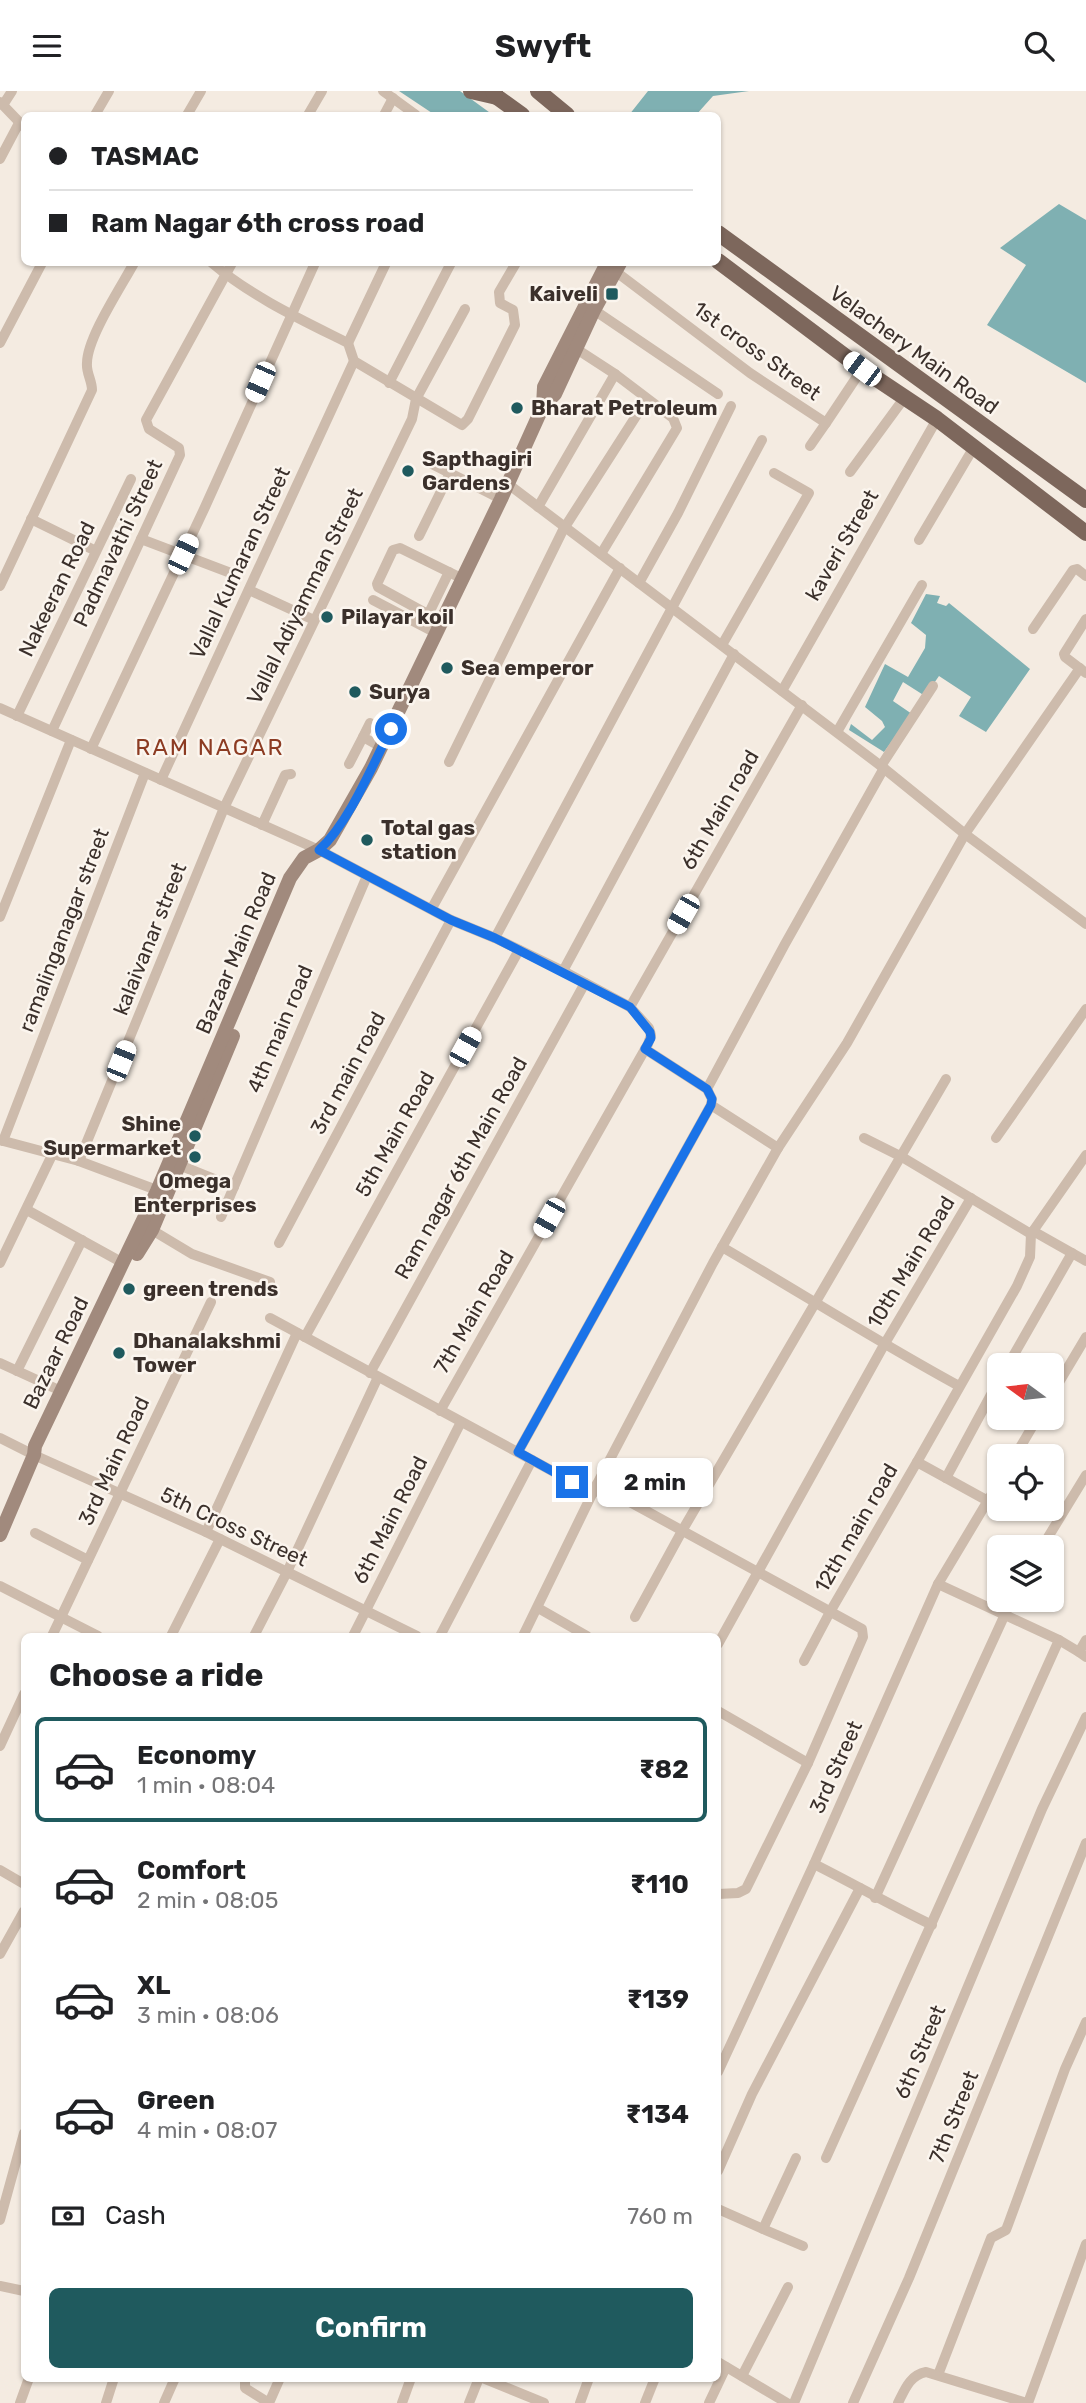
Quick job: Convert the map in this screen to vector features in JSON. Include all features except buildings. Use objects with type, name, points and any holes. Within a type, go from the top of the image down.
[{"type":"main road","points":[[471,91],[495,94],[518,112]]},
{"type":"main road","points":[[538,91],[563,112]]},
{"type":"main road","name":"Velachery Main Road","points":[[721,235],[1086,500]]},
{"type":"main road","name":"Velachery Main Road","points":[[721,263],[862,369],[937,419],[1086,533]]},
{"type":"main road","points":[[543,406],[544,387],[613,266]]},
{"type":"main road","name":"Bazaar Main Road","points":[[162,1192],[282,893],[304,858],[315,853],[330,840],[341,824],[463,579],[543,406],[555,394],[614,266]]},
{"type":"main road","points":[[35,1451],[51,1434],[141,1246],[152,1230],[162,1192],[179,1165],[291,895],[315,853]]},
{"type":"main road","name":"Bazaar Road","points":[[0,1535],[61,1391],[123,1263],[162,1192]]},
{"type":"street","points":[[12,91],[2,104],[21,124]]},
{"type":"street","points":[[97,112],[109,91]]},
{"type":"street","points":[[189,112],[201,91]]},
{"type":"street","points":[[311,112],[322,91]]},
{"type":"street","points":[[383,91],[412,112]]},
{"type":"street","points":[[386,112],[393,98]]},
{"type":"street","points":[[0,159],[21,127]]},
{"type":"street","points":[[0,343],[40,266]]},
{"type":"street","points":[[0,586],[92,390],[92,380],[86,367],[89,348],[132,266]]},
{"type":"street","points":[[216,266],[291,314],[348,344],[354,361],[416,400],[463,425],[515,325],[513,310],[500,303],[499,297],[499,292],[514,266]]},
{"type":"street","points":[[226,275],[230,266]]},
{"type":"street","points":[[91,749],[314,266]]},
{"type":"street","points":[[348,344],[385,266]]},
{"type":"street","points":[[389,383],[450,266]]},
{"type":"street","name":"1st cross Street","points":[[615,266],[750,373],[826,423],[862,369]]},
{"type":"street","name":"Padmavathi Street","points":[[52,731],[181,452],[149,429],[146,420],[226,275]]},
{"type":"street","name":"Vallal Adiyamman Street","points":[[224,808],[412,419],[416,400],[465,309]]},
{"type":"street","points":[[594,310],[718,394]]},
{"type":"street","points":[[575,348],[673,418],[677,428],[601,554]]},
{"type":"street","name":"Vallal Kumaran Street","points":[[161,780],[354,361]]},
{"type":"street","points":[[538,506],[615,374]]},
{"type":"street","points":[[850,472],[905,397]]},
{"type":"street","points":[[449,762],[565,527],[647,399]]},
{"type":"street","points":[[639,583],[678,513],[731,406]]},
{"type":"street","name":"kaveri Street","points":[[782,691],[937,419]]},
{"type":"street","points":[[810,446],[826,423]]},
{"type":"street","points":[[495,938],[762,440]]},
{"type":"street","points":[[919,540],[974,447]]},
{"type":"street","points":[[426,461],[501,499]]},
{"type":"street","points":[[419,536],[450,473]]},
{"type":"street","points":[[722,645],[809,493],[774,473]]},
{"type":"street","name":"Nakeeran Road","points":[[17,716],[131,479]]},
{"type":"street","points":[[508,484],[838,732],[965,834],[1086,924]]},
{"type":"street","points":[[31,519],[96,551]]},
{"type":"street","points":[[142,539],[236,575]]},
{"type":"street","points":[[439,627],[428,615],[377,584],[393,550],[400,548],[463,579]]},
{"type":"street","points":[[432,908],[620,568]]},
{"type":"street","points":[[1033,628],[1073,570],[1077,569],[1086,576]]},
{"type":"street","points":[[428,615],[449,572]]},
{"type":"street","points":[[838,732],[922,585]]},
{"type":"street","points":[[249,590],[314,621]]},
{"type":"street","points":[[375,597],[439,627]]},
{"type":"street","points":[[525,1633],[595,1489],[722,1247],[778,1148],[847,1043],[965,834],[1083,670],[1064,654],[1086,619]]},
{"type":"street","points":[[563,971],[734,654]]},
{"type":"street","points":[[707,1089],[883,767],[933,687]]},
{"type":"street","name":"6th Main road","points":[[630,1007],[802,705]]},
{"type":"street","points":[[0,708],[262,825],[432,908],[451,920],[563,971],[630,1007],[650,1032],[651,1038],[645,1049],[707,1089],[712,1099],[711,1105],[518,1452]]},
{"type":"street","points":[[349,764],[370,723]]},
{"type":"street","points":[[363,737],[381,747]]},
{"type":"street","points":[[0,917],[71,740]]},
{"type":"street","name":"ramalinganagar street","points":[[2,1140],[145,773]]},
{"type":"street","points":[[262,825],[285,775],[290,774]]},
{"type":"street","name":"kalaivanar street","points":[[79,1161],[224,808]]},
{"type":"street","name":"4th main road","points":[[221,1217],[367,876]]},
{"type":"street","name":"3rd main road","points":[[279,1243],[451,920]]},
{"type":"street","name":"5th Main Road","points":[[206,1532],[301,1335],[519,950]]},
{"type":"street","name":"Ram nagar 6th Main Road","points":[[374,1375],[584,983]]},
{"type":"street","points":[[996,1138],[1086,1009]]},
{"type":"street","name":"7th Main Road","points":[[440,1411],[645,1049]]},
{"type":"street","points":[[635,1617],[682,1531],[946,1079]]},
{"type":"street","points":[[711,1105],[778,1148]]},
{"type":"street","points":[[864,1138],[1086,1261]]},
{"type":"street","points":[[2,1140],[79,1161],[162,1192]]},
{"type":"street","points":[[0,1263],[53,1153]]},
{"type":"street","points":[[917,1462],[1017,1286],[1030,1257],[1032,1232],[1086,1155]]},
{"type":"street","points":[[179,1165],[234,1187]]},
{"type":"street","name":"10th Main Road","points":[[721,1639],[884,1345],[971,1198]]},
{"type":"street","points":[[27,1210],[123,1263]]},
{"type":"street","points":[[152,1230],[192,1254],[270,1282]]},
{"type":"street","points":[[17,1371],[82,1240]]},
{"type":"street","points":[[722,1247],[817,1302],[884,1345],[959,1386]]},
{"type":"street","points":[[1015,1353],[1072,1253]]},
{"type":"street","name":"3rd Main Road","points":[[53,1633],[211,1302]]},
{"type":"street","points":[[270,1318],[532,1460],[682,1531],[862,1629],[863,1637],[807,1763],[746,1889],[738,1893],[721,1894]]},
{"type":"street","points":[[1064,1374],[1086,1337]]},
{"type":"street","points":[[0,1363],[61,1391]]},
{"type":"street","points":[[256,1633],[286,1572],[374,1375]]},
{"type":"street","points":[[946,1478],[987,1402]]},
{"type":"street","name":"6th Main Road","points":[[354,1633],[461,1422]]},
{"type":"street","name":"5th Cross Street","points":[[0,1438],[35,1451],[120,1495],[206,1532],[410,1633]]},
{"type":"street","points":[[442,1633],[532,1460]]},
{"type":"street","name":"12th main road","points":[[804,1661],[917,1462],[987,1500]]},
{"type":"street","points":[[1049,1535],[1085,1477]]},
{"type":"street","name":"3rd Street","points":[[721,2066],[938,1584],[987,1503]]},
{"type":"street","points":[[35,1533],[88,1560]]},
{"type":"street","points":[[173,1633],[220,1539]]},
{"type":"street","points":[[938,1584],[1059,1640],[1083,1654],[1086,1640]]},
{"type":"street","points":[[0,1585],[93,1633]]},
{"type":"street","points":[[538,1608],[582,1633]]},
{"type":"street","points":[[875,1898],[1005,1612]]},
{"type":"street","points":[[826,2158],[1059,1640]]},
{"type":"street","points":[[0,1746],[21,1700]]},
{"type":"street","points":[[721,1713],[807,1763]]},
{"type":"street","name":"6th Street","points":[[794,2403],[1042,1809],[1086,1717]]},
{"type":"street","name":"7th Street","points":[[853,2403],[909,2278],[1086,1843]]},
{"type":"street","points":[[814,1864],[875,1898],[932,1925]]},
{"type":"street","points":[[0,1870],[21,1882]]},
{"type":"street","points":[[721,2164],[752,2094],[860,1888]]},
{"type":"street","points":[[0,1954],[21,1916]]},
{"type":"street","points":[[938,2375],[991,2238],[1006,2229],[1065,2069],[1086,2022]]},
{"type":"street","points":[[0,2220],[21,2144]]},
{"type":"street","points":[[763,2229],[796,2158]]},
{"type":"street","points":[[721,2210],[803,2246]]},
{"type":"street","points":[[898,2403],[905,2388],[917,2374],[926,2372],[1013,2401],[1027,2403],[1086,2243]]},
{"type":"street","points":[[0,2286],[21,2290]]},
{"type":"street","points":[[742,2376],[788,2287]]},
{"type":"street","points":[[722,2364],[787,2403]]},
{"type":"street","points":[[20,2403],[28,2382]]},
{"type":"street","points":[[106,2403],[113,2382]]},
{"type":"street","points":[[164,2403],[172,2382]]},
{"type":"street","points":[[244,2382],[245,2388],[269,2403],[278,2382]]},
{"type":"street","points":[[402,2403],[406,2382]]},
{"type":"street","points":[[469,2403],[479,2382]]},
{"type":"street","points":[[491,2382],[544,2403]]},
{"type":"street","points":[[580,2403],[588,2382]]},
{"type":"street","points":[[645,2403],[653,2382]]},
{"type":"street","points":[[709,2403],[716,2382]]},
{"type":"water","points":[[399,91],[460,91],[489,112],[430,112]]},
{"type":"water","points":[[648,91],[749,91],[713,96],[699,112],[631,112]]},
{"type":"water","points":[[1059,204],[1086,220],[1086,383],[987,325],[1026,265],[1000,248]]},
{"type":"water","points":[[926,594],[940,596],[937,603],[946,606],[949,603],[1030,669],[986,732],[959,716],[971,697],[939,676],[925,696],[903,682],[893,701],[912,714],[884,752],[849,730],[851,724],[872,740],[885,727],[882,721],[865,707],[885,664],[908,677],[925,648],[926,635],[911,623]]},
{"type":"place","name":"Kaiveli","points":[[612,294]]},
{"type":"place","name":"Bharat Petroleum","points":[[517,408]]},
{"type":"place","name":"Sapthagiri Gardens","points":[[408,471]]},
{"type":"place","name":"Pilayar koil","points":[[327,617]]},
{"type":"place","name":"Sea emperor","points":[[447,668]]},
{"type":"place","name":"Surya","points":[[355,692]]},
{"type":"place","name":"Total gas station","points":[[367,840]]},
{"type":"place","name":"Shine Supermarket","points":[[195,1136]]},
{"type":"place","name":"Omega Enterprises","points":[[195,1157]]},
{"type":"place","name":"green trends","points":[[129,1289]]},
{"type":"place","name":"Dhanalakshmi Tower","points":[[119,1353]]},
{"type":"district","name":"RAM NAGAR","points":[[210,747]]},
{"type":"route","points":[[391,729],[341,824],[319,850],[451,920],[563,971],[630,1007],[650,1032],[651,1038],[645,1049],[707,1089],[712,1099],[518,1452],[572,1482]]}]
